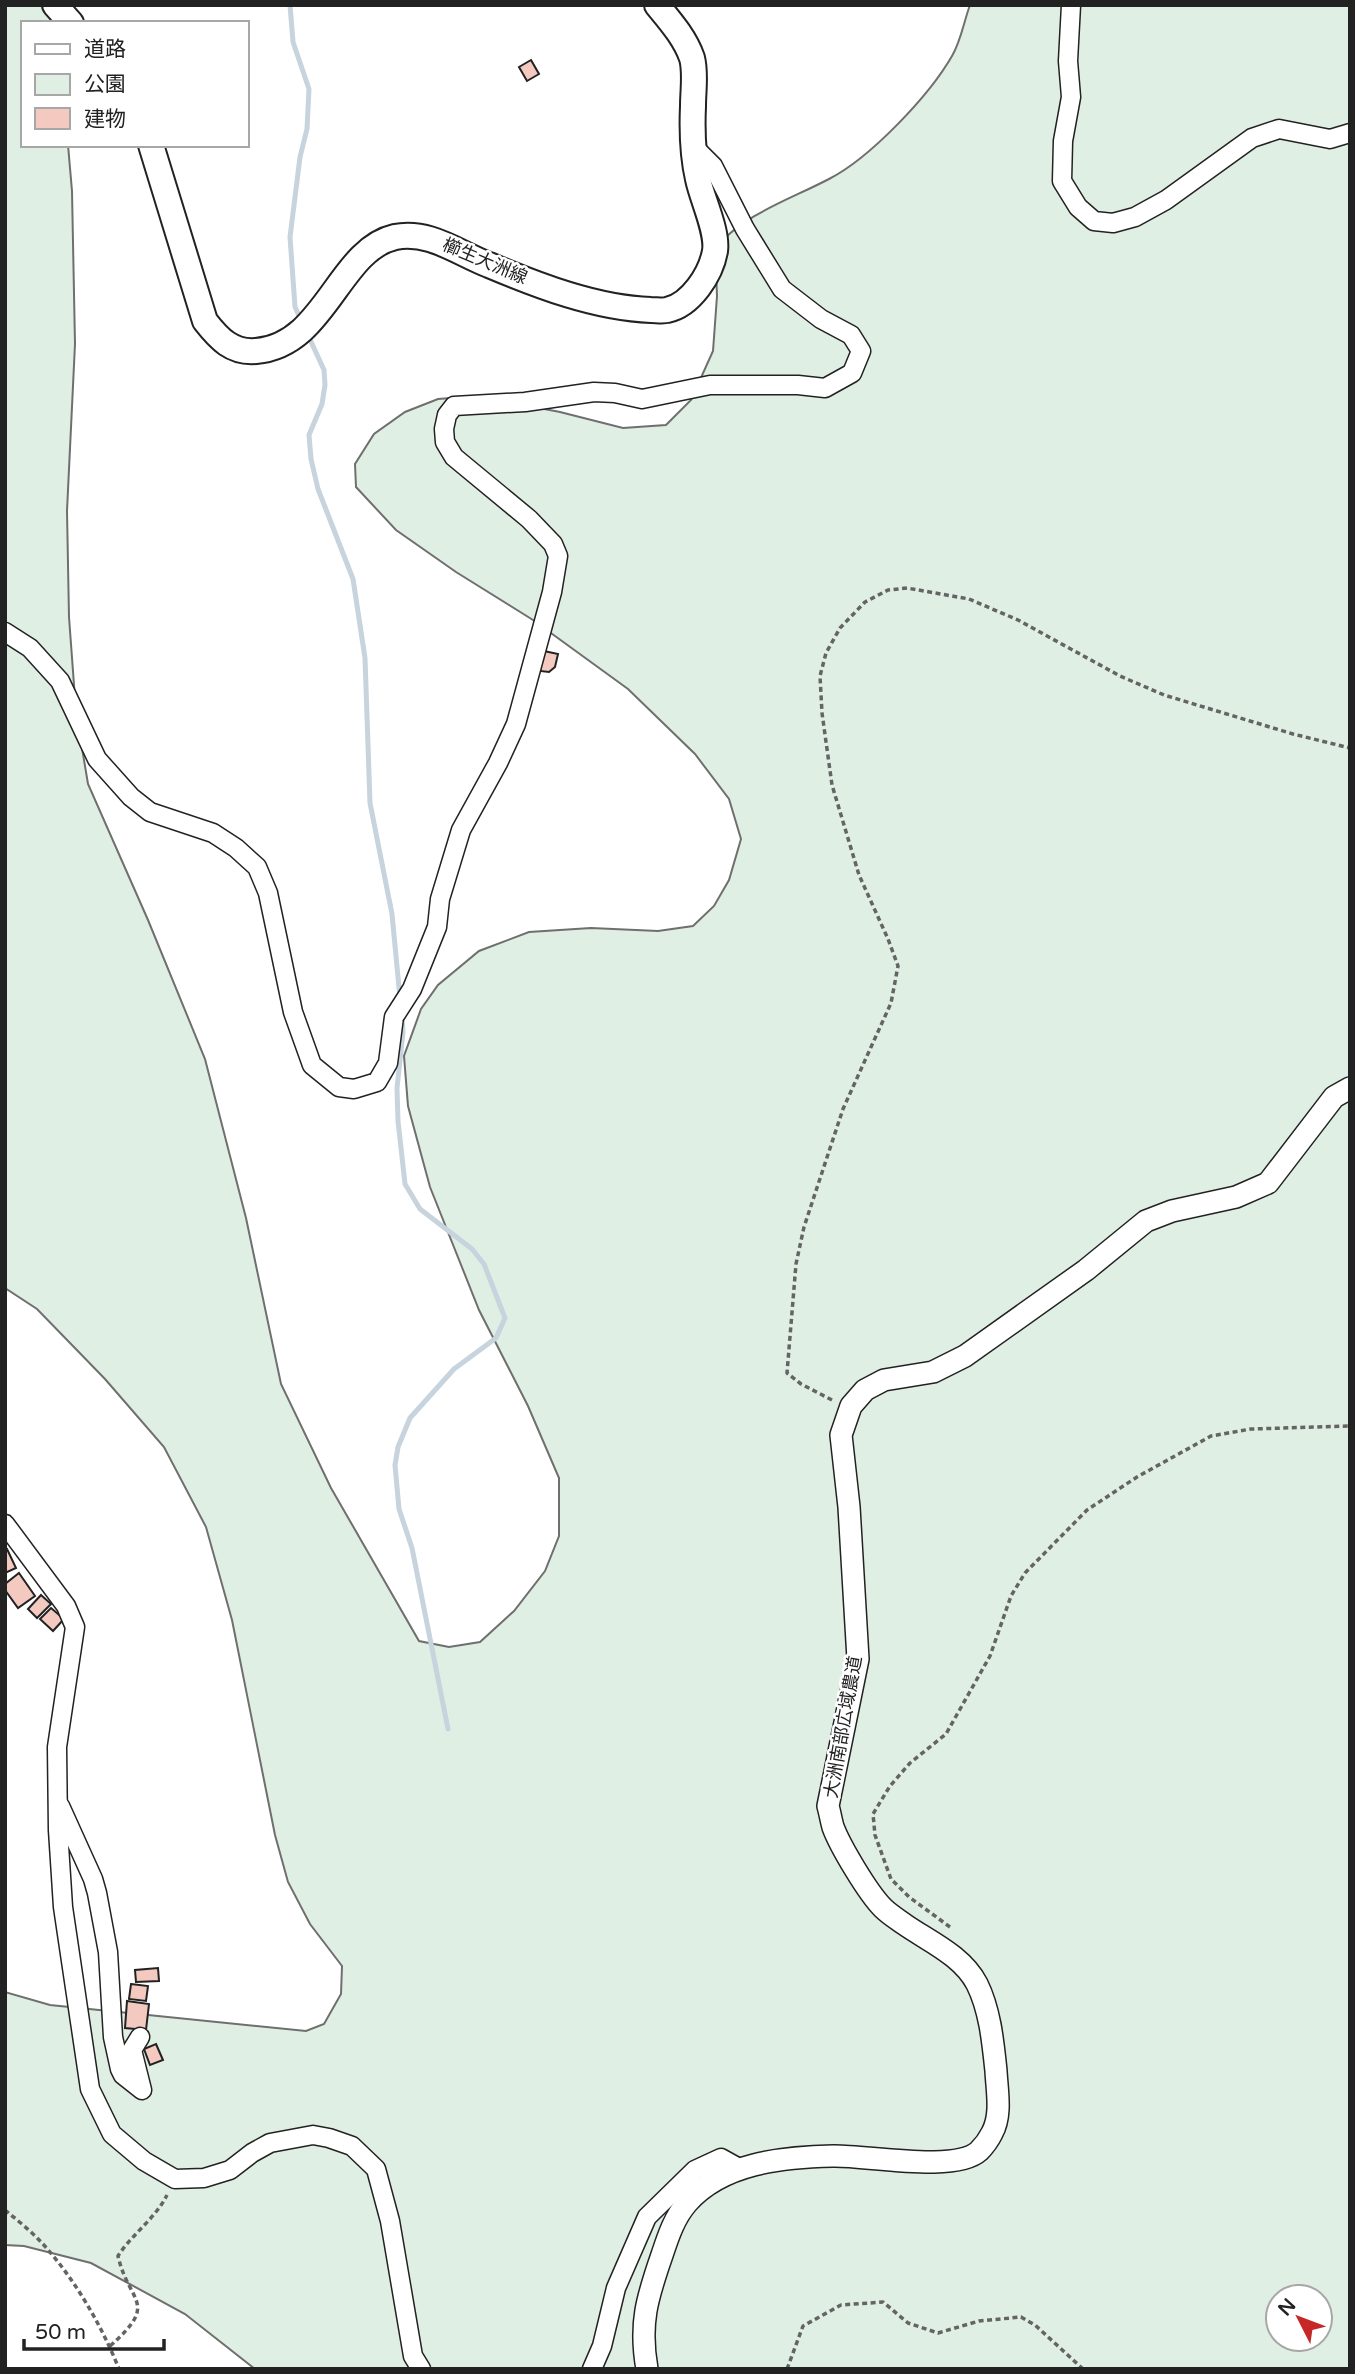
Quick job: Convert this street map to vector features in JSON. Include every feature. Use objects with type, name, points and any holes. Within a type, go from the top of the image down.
[{"type":"main road","points":[[55,5],[69,21]]},
{"type":"main road","name":"櫛生大洲線","points":[[152,147],[205,321],[216,337],[231,348],[248,352],[285,345],[326,304],[356,263],[371,249],[390,239],[408,235],[436,240],[487,265],[581,297],[638,309],[667,310],[686,300],[699,287],[715,249],[711,224],[697,177],[692,124],[692,59],[677,30],[657,5]]},
{"type":"street","points":[[1071,5],[1068,61],[1071,97],[1063,141],[1062,181],[1078,208],[1094,221],[1113,223],[1135,218],[1174,195],[1252,138],[1279,129],[1329,139],[1350,133]]},
{"type":"street","points":[[5,632],[30,648],[60,681],[97,759],[131,797],[150,812],[213,833],[236,848],[257,867],[268,893],[293,1012],[312,1065],[339,1087],[354,1089],[377,1082],[388,1063],[394,1017],[412,989],[437,927],[443,888],[461,830],[516,724],[552,593],[558,556],[553,544],[529,519],[454,457],[445,442],[447,415],[454,406],[466,403],[504,404],[594,392],[642,399],[710,385],[825,388],[852,373],[861,351],[851,335],[821,319],[782,289],[745,229],[713,166],[696,149]]},
{"type":"street","points":[[850,1406],[866,1390],[884,1380],[933,1372],[965,1356],[1086,1270],[1146,1221],[1172,1211],[1236,1197],[1268,1183],[1334,1097],[1350,1087]]},
{"type":"street","name":"大洲南部広域農道","points":[[648,2369],[642,2342],[645,2309],[653,2281],[673,2225],[685,2205],[705,2185],[739,2168],[794,2158],[836,2156],[927,2163],[958,2159],[978,2152],[993,2132],[999,2106],[986,2007],[976,1982],[946,1951],[883,1908],[866,1886],[837,1836],[828,1806],[858,1659],[849,1507],[841,1435],[850,1406]]},
{"type":"street","points":[[5,1524],[66,1606],[75,1627],[57,1747],[63,1907],[90,2088],[112,2134],[144,2161],[175,2179],[204,2178],[230,2170],[270,2143],[313,2135],[352,2146],[376,2169],[390,2221],[413,2356],[421,2369]]},
{"type":"street","points":[[57,1799],[97,1893],[108,1952],[113,2038],[120,2069],[123,2075],[142,2090],[132,2050],[140,2037]]},
{"type":"street","points":[[592,2369],[602,2346],[616,2288],[647,2217],[695,2170],[721,2158],[739,2168]]},
{"type":"path","points":[[850,1406],[825,1397],[787,1373],[796,1264],[804,1227],[842,1109],[891,1003],[898,967],[859,875],[832,785],[820,676],[826,653],[840,628],[865,602],[888,590],[906,587],[969,599],[1018,620],[1120,676],[1164,695],[1293,734],[1350,748]]},
{"type":"path","points":[[953,1930],[909,1897],[891,1879],[875,1835],[873,1814],[890,1786],[910,1763],[946,1734],[990,1656],[1011,1596],[1025,1573],[1087,1510],[1137,1477],[1211,1436],[1251,1429],[1350,1426]]},
{"type":"path","points":[[110,2346],[130,2329],[137,2315],[137,2300],[120,2266],[118,2256],[164,2200],[175,2179]]},
{"type":"path","points":[[5,2210],[41,2242],[69,2276],[110,2346],[119,2369]]},
{"type":"path","points":[[787,2369],[803,2326],[841,2305],[883,2302],[908,2323],[938,2333],[979,2321],[1021,2318],[1035,2325],[1083,2369]]},
{"type":"green space","points":[[5,5],[52,5],[55,21],[21,21],[21,147],[68,147],[72,191],[75,344],[67,511],[69,617],[76,712],[88,784],[205,1059],[246,1218],[281,1384],[331,1488],[419,1641],[449,1647],[480,1642],[514,1611],[545,1571],[559,1536],[559,1478],[528,1406],[479,1310],[430,1187],[408,1106],[404,1056],[421,1009],[438,985],[479,951],[529,932],[591,928],[658,931],[693,926],[714,906],[729,880],[741,839],[729,799],[695,754],[628,689],[533,620],[456,572],[396,530],[356,487],[355,464],[374,434],[405,412],[438,399],[477,396],[560,412],[623,428],[666,425],[691,400],[713,351],[717,296],[715,248],[754,216],[845,169],[897,125],[929,89],[952,56],[970,5],[1350,5],[1350,2369],[255,2369],[185,2314],[91,2263],[24,2246],[5,2245],[5,1992],[50,2005],[306,2031],[324,2024],[341,1994],[342,1966],[310,1924],[288,1882],[275,1835],[232,1620],[206,1527],[164,1447],[105,1379],[37,1309],[5,1288]]},
{"type":"building","points":[[531,60],[539,74],[527,81],[519,67]]},
{"type":"building","points":[[544,651],[558,654],[555,667],[549,672],[540,671]]},
{"type":"building","points":[[7,1549],[16,1568],[5,1573],[5,1550]]},
{"type":"building","points":[[19,1573],[35,1596],[18,1608],[5,1590],[5,1584]]},
{"type":"building","points":[[41,1595],[51,1604],[37,1618],[28,1609]]},
{"type":"building","points":[[51,1608],[64,1619],[53,1631],[40,1619]]},
{"type":"building","points":[[158,1968],[159,1981],[136,1982],[135,1970]]},
{"type":"building","points":[[131,1984],[148,1986],[146,2001],[129,1999]]},
{"type":"building","points":[[127,2001],[149,2004],[146,2030],[125,2028]]},
{"type":"building","points":[[156,2044],[163,2060],[150,2065],[144,2049]]},
{"type":"waterway","points":[[290,5],[293,42],[309,89],[307,129],[300,157],[290,237],[295,307],[301,320]]},
{"type":"waterway","points":[[308,335],[324,370],[325,385],[322,404],[309,435],[311,459],[318,489],[353,579],[365,658],[370,803],[392,914],[400,998]]},
{"type":"waterway","points":[[402,1018],[397,1088],[405,1184],[420,1209],[472,1249],[484,1264],[505,1318],[496,1338],[454,1369],[410,1418],[398,1447],[395,1465],[399,1509],[412,1548],[448,1729]]}]
